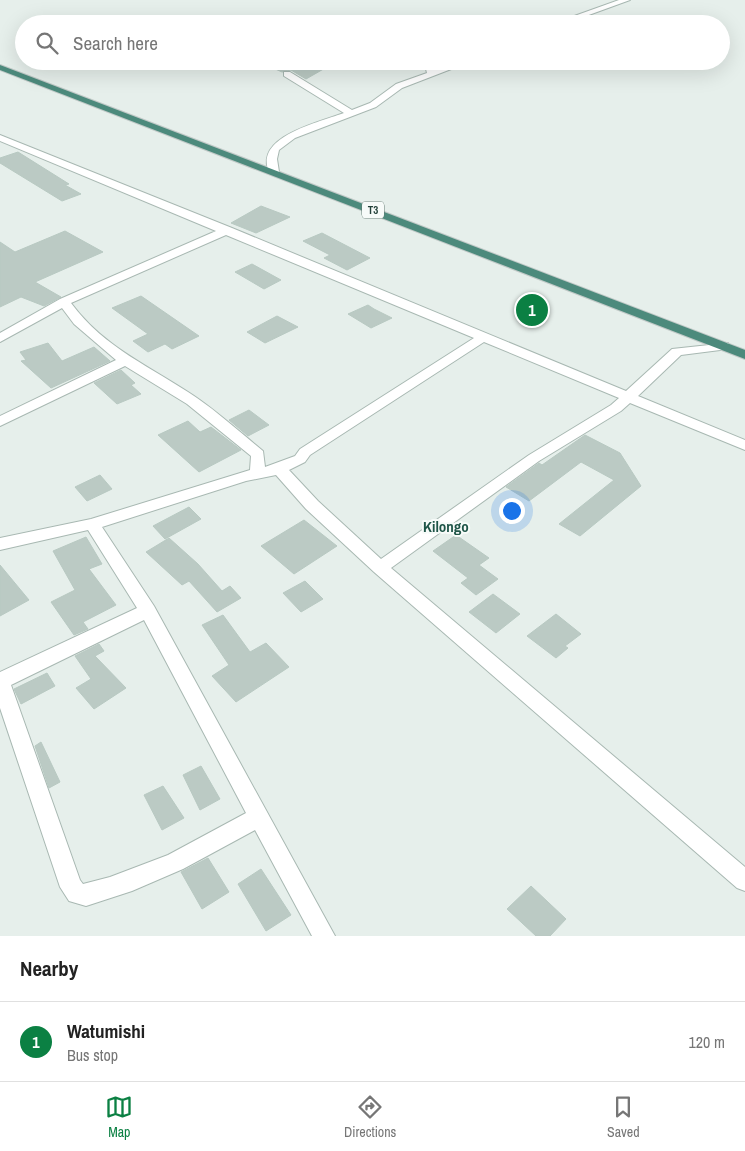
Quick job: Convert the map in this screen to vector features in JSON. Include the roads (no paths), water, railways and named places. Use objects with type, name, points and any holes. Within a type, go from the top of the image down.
[{"type":"highway","name":"T3","points":[[0,67],[745,355]]},
{"type":"street","points":[[582,15],[626,0]]},
{"type":"street","points":[[430,70],[431,75]]},
{"type":"street","points":[[274,172],[270,160],[272,152],[281,142],[318,125],[373,105],[399,86],[444,70]]},
{"type":"street","points":[[287,74],[350,113]]},
{"type":"street","points":[[0,138],[228,230],[745,445]]},
{"type":"street","points":[[0,152],[18,145]]},
{"type":"street","points":[[0,338],[64,302],[228,230]]},
{"type":"street","points":[[64,302],[78,321],[125,361],[192,401],[258,454],[258,472]]},
{"type":"street","points":[[0,544],[92,524],[258,472],[279,469],[300,459],[306,452],[484,337]]},
{"type":"street","points":[[380,568],[526,464],[616,408],[676,352],[723,346]]},
{"type":"street","points":[[0,422],[125,361]]},
{"type":"street","points":[[279,469],[312,505],[380,568],[745,880]]},
{"type":"street","points":[[92,524],[148,611],[324,936]]},
{"type":"street","points":[[148,611],[0,681],[71,887],[77,893],[86,895],[159,871],[195,854],[260,816]]},
{"type":"place","name":"Watumishi","points":[[532,310]]},
{"type":"district","name":"Kilongo","points":[[446,526]]}]
